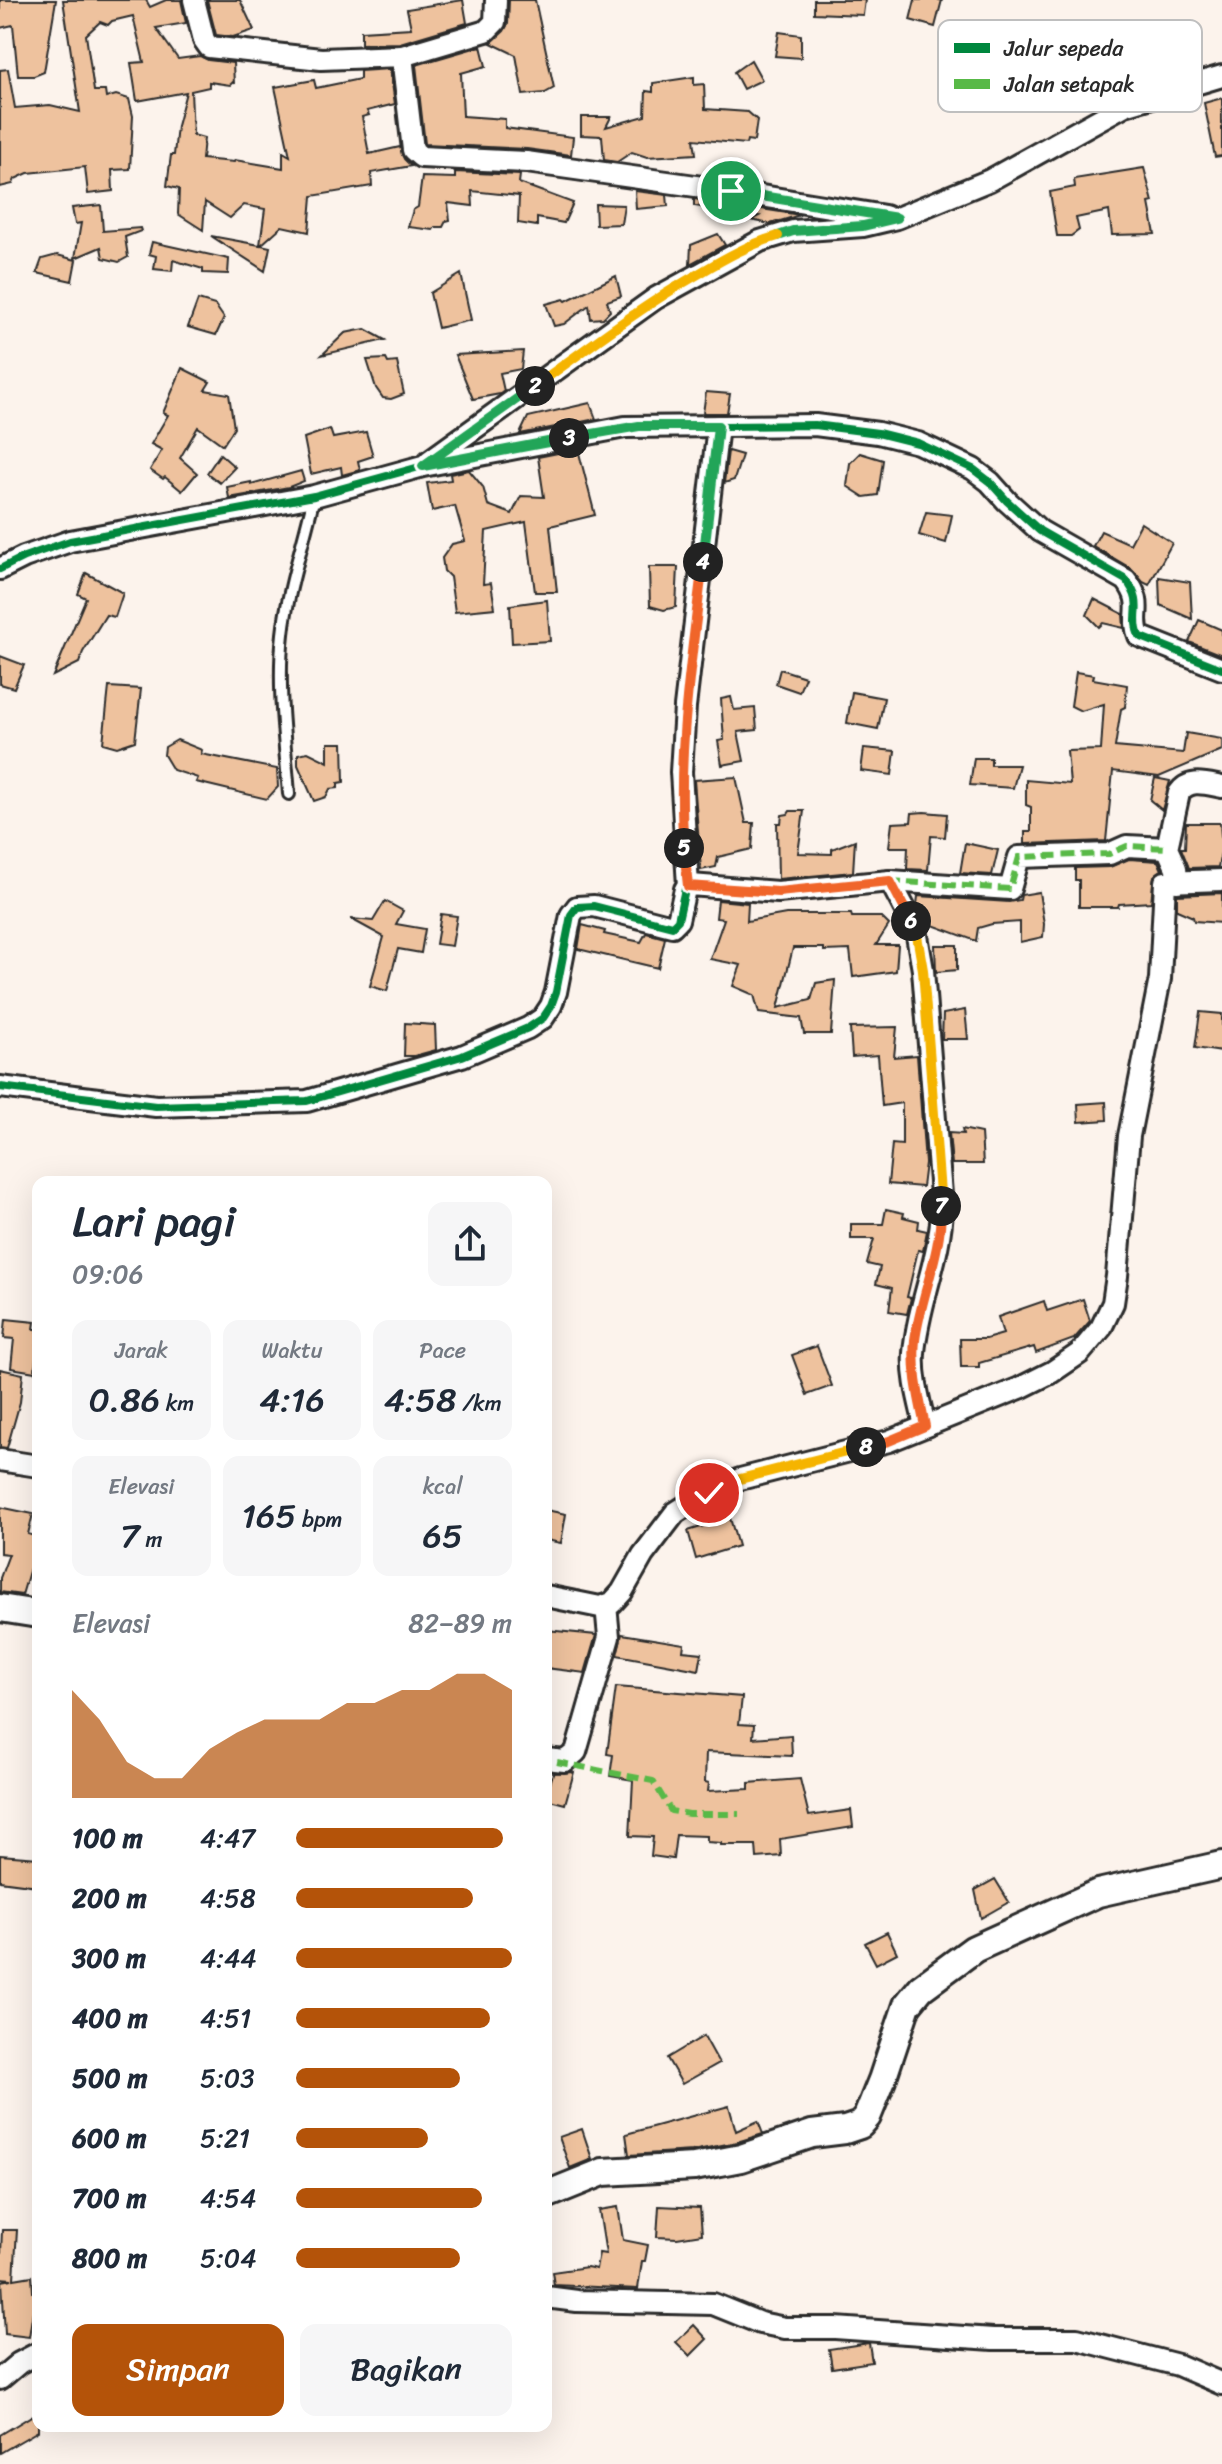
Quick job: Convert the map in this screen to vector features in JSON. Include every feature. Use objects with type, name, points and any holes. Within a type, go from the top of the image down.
[{"type":"street","points":[[194,0],[204,40],[209,47],[329,60],[402,56],[486,31],[495,22],[496,0]]},
{"type":"street","points":[[402,56],[413,150],[417,156],[541,164],[897,218]]},
{"type":"street","points":[[1202,82],[1222,76]]},
{"type":"street","points":[[423,466],[656,298],[732,255],[760,241],[793,231],[863,226],[897,218],[990,180],[1112,112]]},
{"type":"street","points":[[0,569],[70,541],[314,496],[423,466],[625,427],[815,425],[878,433],[918,443],[973,469],[1040,531],[1126,580],[1135,591],[1138,602],[1139,636],[1222,669]]},
{"type":"street","points":[[0,1087],[156,1106],[307,1101],[462,1056],[528,1028],[543,1018],[556,992],[571,915],[577,907],[594,906],[672,926],[678,920],[688,886],[681,772],[685,707],[718,426]]},
{"type":"street","points":[[1177,882],[1176,868],[1167,848],[1181,788],[1196,782],[1222,787]]},
{"type":"street","points":[[688,886],[778,892],[890,881],[1010,889],[1019,857],[1109,854],[1127,846],[1167,848]]},
{"type":"street","points":[[552,1597],[600,1607],[612,1603],[675,1513],[692,1502],[740,1479],[889,1441],[1020,1388],[1080,1353],[1101,1328],[1113,1303],[1129,1136],[1160,979],[1165,882],[1222,880]]},
{"type":"street","points":[[890,881],[916,930],[923,970],[942,1207],[942,1228],[916,1336],[914,1358],[925,1426]]},
{"type":"street","points":[[0,1460],[32,1465]]},
{"type":"street","points":[[552,1760],[565,1761],[576,1752],[609,1637],[606,1605]]},
{"type":"street","points":[[0,1608],[32,1613]]},
{"type":"street","points":[[552,2193],[603,2172],[706,2164],[741,2158],[812,2134],[860,2125],[867,2117],[882,2080],[907,2005],[921,1988],[974,1949],[1098,1893],[1222,1865]]},
{"type":"street","points":[[552,2298],[713,2304],[760,2323],[785,2328],[835,2328],[993,2339],[1077,2339],[1178,2365],[1222,2384]]},
{"type":"street","points":[[0,2379],[32,2356]]},
{"type":"lane","points":[[289,794],[281,678],[283,634],[299,550],[314,496]]},
{"type":"building","points":[[0,0],[56,0],[44,72],[34,76],[18,76],[13,25],[0,28]]},
{"type":"building","points":[[63,0],[146,0],[150,7],[166,0],[181,0],[186,23],[156,28],[178,59],[200,56],[233,63],[234,84],[209,82],[209,87],[191,91],[193,135],[204,138],[202,159],[235,160],[283,168],[283,152],[290,156],[275,87],[314,80],[316,88],[360,79],[360,71],[390,69],[395,104],[367,111],[369,115],[362,117],[369,154],[400,147],[404,159],[411,166],[371,173],[372,186],[312,196],[309,232],[282,226],[261,245],[270,247],[265,271],[211,236],[260,245],[265,209],[244,205],[230,218],[205,202],[203,230],[178,214],[179,189],[167,186],[186,92],[137,101],[131,63],[144,62],[133,16],[112,21],[108,25],[100,22],[86,35],[94,91],[105,91],[106,98],[116,95],[129,99],[133,116],[130,169],[112,170],[113,191],[88,194],[85,167],[28,173],[15,179],[13,184],[0,187],[0,70],[8,69],[15,108],[50,105],[80,112]]},
{"type":"building","points":[[207,0],[240,0],[254,30],[233,37],[216,35]]},
{"type":"building","points":[[463,0],[467,23],[400,43],[361,44],[361,31],[411,28],[407,9]]},
{"type":"building","points":[[509,0],[535,0],[554,88],[545,93],[523,95],[516,55],[491,43],[508,24]]},
{"type":"building","points":[[814,0],[865,0],[863,15],[814,13]]},
{"type":"building","points":[[915,0],[942,0],[935,27],[910,20]]},
{"type":"building","points":[[779,32],[801,35],[801,58],[775,56]]},
{"type":"building","points":[[481,46],[486,66],[461,73],[463,116],[505,119],[505,128],[573,137],[571,155],[527,149],[425,144],[416,65]]},
{"type":"building","points":[[751,60],[762,80],[743,89],[734,72]]},
{"type":"building","points":[[694,77],[694,85],[704,84],[705,109],[748,112],[757,120],[754,141],[747,140],[746,144],[694,139],[696,154],[647,157],[632,152],[617,162],[604,160],[602,136],[581,135],[581,117],[611,117],[606,127],[645,116],[646,91],[653,92],[653,83]]},
{"type":"building","points":[[1222,98],[1222,156],[1215,157],[1204,103]]},
{"type":"building","points":[[1144,168],[1153,202],[1149,203],[1155,234],[1112,235],[1109,211],[1076,218],[1079,230],[1071,236],[1057,236],[1050,192],[1075,187],[1074,179]]},
{"type":"building","points":[[455,172],[520,175],[519,183],[573,203],[564,223],[537,218],[537,226],[518,223],[519,196],[472,191],[473,206],[448,203],[450,220],[443,227],[433,230],[408,227],[413,210],[418,207],[422,177],[455,178]]},
{"type":"building","points":[[635,191],[667,195],[668,206],[636,209]]},
{"type":"building","points":[[694,199],[800,215],[770,224],[751,220],[759,216],[694,206]]},
{"type":"building","points":[[595,204],[624,205],[621,224],[596,225]]},
{"type":"building","points":[[101,205],[103,231],[140,228],[141,231],[125,237],[128,257],[119,262],[103,258],[101,247],[75,258],[81,223],[75,224],[72,208]]},
{"type":"building","points":[[718,234],[725,245],[690,264],[691,245]]},
{"type":"building","points":[[152,242],[229,259],[228,274],[203,273],[203,269],[173,260],[172,271],[154,269],[156,256],[149,254]]},
{"type":"building","points":[[57,255],[76,260],[72,281],[37,273],[42,259]]},
{"type":"building","points":[[461,274],[471,320],[438,328],[430,293]]},
{"type":"building","points":[[616,276],[621,296],[607,301],[610,311],[603,318],[591,319],[589,305],[564,324],[554,326],[546,304],[566,301]]},
{"type":"building","points":[[198,300],[215,305],[224,318],[216,335],[188,327]]},
{"type":"building","points":[[365,329],[385,340],[322,355],[345,333]]},
{"type":"building","points":[[523,351],[521,369],[500,373],[504,391],[473,399],[455,355]]},
{"type":"building","points":[[386,359],[388,363],[397,362],[404,394],[391,399],[383,398],[376,388],[367,360]]},
{"type":"building","points":[[182,368],[210,382],[205,390],[229,394],[234,428],[223,445],[198,427],[180,458],[197,473],[182,491],[150,470],[162,450],[151,444],[168,415],[163,413]]},
{"type":"building","points":[[706,392],[730,394],[727,413],[703,413]]},
{"type":"building","points":[[590,403],[596,419],[520,434],[528,417]]},
{"type":"building","points":[[330,429],[333,438],[366,432],[373,456],[358,461],[360,470],[342,475],[341,467],[311,474],[304,438]]},
{"type":"building","points":[[578,449],[595,515],[550,526],[557,592],[535,592],[526,522],[486,531],[483,584],[491,583],[495,608],[455,612],[450,577],[444,571],[442,558],[452,544],[465,541],[455,506],[432,511],[427,483],[451,480],[450,474],[469,470],[483,487],[488,505],[512,514],[521,496],[544,497],[538,457]]},
{"type":"building","points":[[728,451],[742,455],[734,480],[724,483]]},
{"type":"building","points":[[860,453],[883,460],[878,495],[864,497],[847,486],[850,463]]},
{"type":"building","points":[[220,454],[235,467],[220,483],[207,473]]},
{"type":"building","points":[[301,471],[304,481],[289,487],[229,498],[227,487],[251,482],[251,485]]},
{"type":"building","points":[[926,512],[952,515],[946,543],[919,535]]},
{"type":"building","points":[[1141,523],[1172,543],[1149,585],[1132,569],[1093,546],[1101,531],[1130,544]]},
{"type":"building","points":[[649,567],[678,567],[676,607],[664,610],[650,606]]},
{"type":"building","points":[[86,573],[123,593],[115,617],[106,615],[79,663],[53,676],[86,598],[78,594]]},
{"type":"building","points":[[1159,577],[1190,582],[1192,619],[1160,605]]},
{"type":"building","points":[[1094,599],[1123,614],[1124,628],[1103,623],[1099,627],[1087,615]]},
{"type":"building","points":[[547,600],[550,641],[512,643],[510,605]]},
{"type":"building","points":[[1199,620],[1222,630],[1222,655],[1189,642]]},
{"type":"building","points":[[0,656],[24,665],[14,688],[0,684]]},
{"type":"building","points":[[780,669],[805,677],[799,692],[776,684]]},
{"type":"building","points":[[1076,672],[1094,675],[1093,679],[1127,685],[1115,747],[1183,753],[1186,733],[1222,739],[1222,750],[1159,777],[1113,771],[1106,841],[1025,844],[1025,832],[1031,832],[1026,780],[1070,784],[1067,751],[1101,750],[1104,704],[1081,711],[1071,706]]},
{"type":"building","points":[[109,687],[141,689],[135,741],[117,747],[103,743]]},
{"type":"building","points":[[852,692],[884,698],[878,729],[847,723]]},
{"type":"building","points":[[731,697],[734,710],[755,708],[757,730],[738,732],[744,761],[722,765],[718,741],[724,740],[721,699]]},
{"type":"building","points":[[177,740],[202,750],[201,754],[277,769],[278,787],[267,799],[196,782],[198,778],[173,770],[164,755],[165,747]]},
{"type":"building","points":[[328,743],[343,743],[344,782],[338,783],[338,788],[330,789],[326,797],[314,801],[298,765],[298,754],[308,752],[328,762]]},
{"type":"building","points":[[864,748],[895,751],[892,775],[861,771]]},
{"type":"building","points":[[974,758],[991,758],[991,765],[1019,765],[1013,788],[970,785]]},
{"type":"building","points":[[736,777],[746,823],[754,823],[752,849],[718,857],[716,867],[701,870],[694,780]]},
{"type":"building","points":[[1155,778],[1170,781],[1162,810],[1150,800]]},
{"type":"building","points":[[790,811],[804,811],[798,853],[832,854],[832,849],[855,840],[853,872],[778,879],[777,823],[781,823],[782,815]]},
{"type":"building","points":[[912,813],[947,814],[945,837],[931,836],[928,870],[907,869],[908,847],[889,847],[892,823],[911,822]]},
{"type":"building","points":[[1186,823],[1220,823],[1222,848],[1218,867],[1189,868],[1181,848],[1185,848]]},
{"type":"building","points":[[965,843],[998,850],[992,875],[960,873]]},
{"type":"building","points":[[1129,859],[1158,861],[1162,870],[1154,876],[1151,902],[1119,904],[1118,907],[1079,907],[1079,880],[1075,880],[1075,868],[1110,867]]},
{"type":"building","points":[[1039,892],[1043,937],[1020,942],[1020,922],[978,928],[976,941],[927,923],[917,905],[918,896],[1009,902],[1020,900],[1021,895]]},
{"type":"building","points":[[1222,893],[1222,923],[1194,921],[1193,917],[1177,910],[1177,895]]},
{"type":"building","points":[[718,900],[748,903],[747,921],[786,914],[881,917],[889,925],[876,945],[898,945],[896,971],[853,977],[850,950],[793,948],[778,1008],[811,1000],[816,983],[835,980],[831,1034],[804,1034],[801,1018],[759,1013],[754,995],[733,986],[741,965],[710,959],[724,919],[716,918]]},
{"type":"building","points":[[385,901],[403,911],[396,924],[425,929],[421,953],[398,949],[387,991],[370,986],[384,937],[351,919],[373,921]]},
{"type":"building","points":[[441,914],[457,916],[452,946],[436,944]]},
{"type":"building","points":[[582,925],[605,931],[604,934],[641,942],[646,933],[665,938],[658,968],[578,949]]},
{"type":"building","points":[[935,945],[957,945],[957,970],[936,972]]},
{"type":"building","points":[[965,1010],[968,1039],[942,1039],[943,1014]]},
{"type":"building","points":[[1200,1012],[1222,1014],[1222,1052],[1195,1048]]},
{"type":"building","points":[[405,1023],[435,1025],[436,1050],[404,1056]]},
{"type":"building","points":[[897,1027],[894,1057],[917,1055],[925,1163],[922,1187],[888,1184],[892,1144],[902,1145],[902,1103],[882,1106],[878,1055],[852,1057],[850,1028]]},
{"type":"building","points":[[1106,1102],[1107,1120],[1079,1122],[1078,1104]]},
{"type":"building","points":[[962,1129],[981,1133],[983,1164],[952,1164],[949,1133],[963,1134]]},
{"type":"building","points":[[886,1209],[919,1221],[918,1229],[927,1231],[923,1251],[918,1250],[907,1297],[911,1298],[907,1314],[889,1311],[892,1288],[876,1284],[880,1267],[867,1264],[874,1239],[851,1239],[851,1224],[883,1224]]},
{"type":"building","points":[[1083,1299],[1090,1321],[1074,1339],[1036,1353],[1034,1347],[979,1363],[979,1367],[961,1367],[960,1339],[986,1339],[1003,1334],[998,1317],[1044,1301],[1047,1311]]},
{"type":"building","points":[[6,1319],[32,1322],[32,1372],[11,1368],[14,1339],[4,1338]]},
{"type":"building","points":[[817,1346],[832,1386],[807,1395],[792,1355]]},
{"type":"building","points":[[0,1369],[23,1374],[20,1402],[7,1448],[0,1447]]},
{"type":"building","points":[[0,1507],[32,1514],[28,1534],[32,1535],[32,1561],[22,1595],[0,1592],[0,1578],[9,1554],[0,1553]]},
{"type":"building","points":[[552,1511],[566,1514],[561,1543],[552,1541]]},
{"type":"building","points":[[730,1518],[738,1546],[696,1559],[688,1531]]},
{"type":"building","points":[[552,1631],[596,1635],[585,1673],[552,1669]]},
{"type":"building","points":[[622,1634],[684,1644],[683,1651],[702,1653],[699,1670],[617,1655]]},
{"type":"building","points":[[616,1687],[742,1697],[739,1724],[754,1725],[753,1738],[791,1735],[792,1756],[706,1752],[705,1782],[709,1783],[708,1791],[749,1789],[749,1783],[800,1779],[809,1816],[851,1810],[853,1827],[780,1839],[781,1856],[757,1858],[756,1845],[721,1845],[707,1842],[707,1836],[676,1835],[673,1859],[651,1856],[653,1837],[630,1836],[633,1780],[610,1776],[613,1755],[607,1754]]},
{"type":"building","points":[[574,1772],[565,1804],[552,1801],[553,1773]]},
{"type":"building","points":[[0,1855],[32,1858],[32,1885],[0,1881]]},
{"type":"building","points":[[995,1879],[1009,1902],[981,1918],[975,1890]]},
{"type":"building","points":[[887,1932],[897,1953],[876,1964],[865,1943]]},
{"type":"building","points":[[704,2036],[719,2063],[682,2084],[667,2058]]},
{"type":"building","points":[[729,2106],[736,2131],[758,2121],[763,2134],[692,2151],[629,2155],[626,2134]]},
{"type":"building","points":[[582,2129],[592,2159],[570,2168],[559,2137]]},
{"type":"building","points":[[659,2206],[700,2208],[702,2234],[657,2237]]},
{"type":"building","points":[[618,2207],[623,2240],[648,2245],[638,2289],[554,2285],[552,2272],[587,2267],[596,2269],[599,2253],[606,2254],[599,2210]]},
{"type":"building","points":[[2,2230],[17,2230],[14,2279],[32,2276],[29,2337],[5,2334],[2,2281],[12,2279],[0,2278]]},
{"type":"building","points":[[694,2325],[707,2339],[690,2356],[676,2342]]},
{"type":"building","points":[[869,2343],[872,2362],[832,2368],[829,2349]]},
{"type":"building","points":[[32,2416],[32,2432],[36,2432],[0,2453],[0,2435]]},
{"type":"marked path","points":[[890,881],[1010,889],[1019,857],[1109,854],[1127,846],[1167,848]]},
{"type":"marked path","points":[[557,1762],[653,1781],[671,1811],[739,1814]]},
{"type":"cycle path","points":[[0,569],[70,541],[314,496],[423,466],[625,427],[815,425],[878,433],[918,443],[973,469],[1040,531],[1126,580],[1137,603],[1139,636],[1222,669]]},
{"type":"cycle path","points":[[0,1087],[156,1106],[307,1101],[462,1056],[528,1028],[543,1018],[556,992],[571,915],[577,907],[594,906],[672,926],[678,920],[685,889],[691,885],[778,892],[890,881],[916,930],[923,970],[942,1207],[938,1244],[914,1353],[915,1381],[925,1426]]},
{"type":"route","points":[[709,1493],[740,1479],[889,1441],[925,1426],[914,1358],[916,1336],[942,1228],[942,1207],[931,1054],[916,930],[890,881],[778,892],[688,886],[681,772],[685,707],[718,426],[625,427],[423,466],[656,298],[732,255],[760,241],[793,231],[863,226],[897,218],[731,191]]}]
